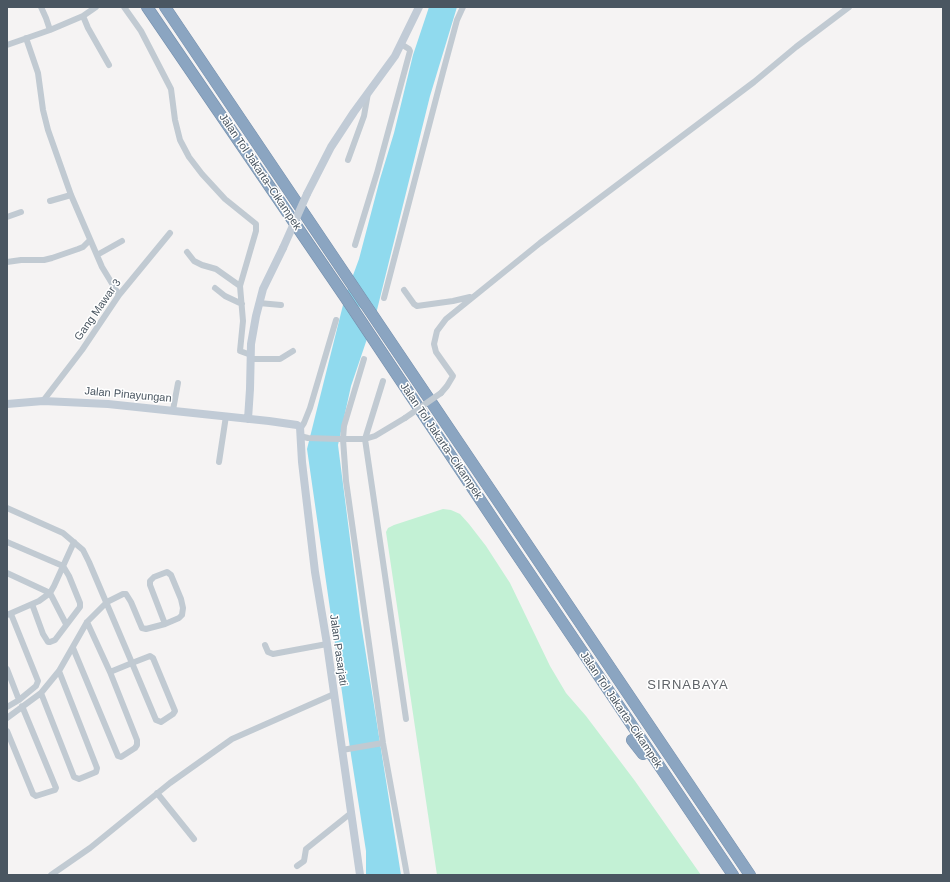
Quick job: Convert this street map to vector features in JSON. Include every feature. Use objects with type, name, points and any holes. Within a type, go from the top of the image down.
[{"type":"highway","name":"Jalan Tol Jakarta–Cikampek","points":[[147,7],[343,294],[733,875]]},
{"type":"highway","name":"Jalan Tol Jakarta–Cikampek","points":[[165,7],[293,194],[348,279],[750,875]]},
{"type":"highway","points":[[507,540],[532,592]]},
{"type":"highway","points":[[632,740],[684,804]]},
{"type":"main road","points":[[248,419],[254,325],[259,303],[268,278],[307,194],[331,147],[354,112],[395,56],[419,7]]},
{"type":"main road","name":"Jalan Pinayungan","points":[[7,404],[43,401],[108,404],[172,410],[297,426],[302,433]]},
{"type":"main road","name":"Jalan Pasarjati","points":[[302,433],[302,462],[315,572],[334,694],[346,749],[351,813],[360,875]]},
{"type":"street","points":[[41,7],[50,30]]},
{"type":"street","points":[[124,7],[140,31],[171,89],[180,140],[189,157],[225,199],[256,224],[256,231],[240,286],[243,320],[240,351],[251,357],[280,359],[293,351]]},
{"type":"street","points":[[384,298],[443,72],[463,7]]},
{"type":"street","points":[[336,320],[302,433],[340,439],[375,436],[405,418],[441,393],[448,386],[453,376],[436,352],[434,344],[435,335],[446,319],[576,215],[754,82],[796,47],[849,7]]},
{"type":"street","points":[[7,45],[50,30],[83,16],[96,8]]},
{"type":"street","points":[[83,16],[88,28],[109,65]]},
{"type":"street","points":[[26,38],[38,73],[43,110],[48,130],[71,195],[102,267],[120,295]]},
{"type":"street","points":[[355,245],[377,173],[410,53],[409,49],[401,44]]},
{"type":"street","points":[[348,160],[364,116],[368,93]]},
{"type":"street","points":[[50,201],[71,195]]},
{"type":"street","points":[[7,217],[21,212]]},
{"type":"street","name":"Gang Mawar 3","points":[[43,401],[82,350],[120,295],[170,233]]},
{"type":"street","points":[[7,262],[21,260],[44,260],[52,258],[78,250],[90,240]]},
{"type":"street","points":[[97,255],[122,242]]},
{"type":"street","points":[[187,252],[194,261],[202,266],[216,269],[240,286]]},
{"type":"street","points":[[214,288],[225,296],[242,304]]},
{"type":"street","points":[[404,290],[414,304],[421,306],[472,297]]},
{"type":"street","points":[[259,303],[282,305]]},
{"type":"street","points":[[364,359],[340,439],[383,743],[407,875]]},
{"type":"street","points":[[383,381],[365,438],[406,719]]},
{"type":"street","points":[[172,410],[178,383]]},
{"type":"street","points":[[219,462],[226,416]]},
{"type":"street","points":[[7,508],[63,533],[83,550],[107,602],[132,663],[156,720],[161,722],[175,711],[153,658],[150,656],[132,663],[110,672]]},
{"type":"street","points":[[7,542],[63,566],[69,576],[80,603],[80,607],[55,640],[48,642],[43,634],[32,604]]},
{"type":"street","points":[[7,718],[38,682],[9,615],[45,597],[50,592],[74,542]]},
{"type":"street","points":[[7,707],[20,703],[41,692],[59,671],[87,622],[107,602],[126,594],[142,628],[165,624],[179,618],[182,615],[183,608],[171,575],[167,572],[154,577],[150,581],[150,585],[165,624]]},
{"type":"street","points":[[7,573],[50,592],[66,624]]},
{"type":"street","points":[[73,648],[118,756],[121,757],[137,746],[110,672],[87,622]]},
{"type":"street","points":[[265,644],[268,652],[273,654],[327,644]]},
{"type":"street","points":[[7,669],[56,788],[55,790],[36,796],[33,794],[7,730]]},
{"type":"street","points":[[41,692],[74,777],[79,779],[96,772],[97,768],[59,671]]},
{"type":"street","points":[[51,875],[90,848],[157,793],[232,739],[334,694]]},
{"type":"street","points":[[346,749],[383,743]]},
{"type":"street","points":[[157,793],[194,839]]},
{"type":"street","points":[[297,866],[304,861],[306,849],[351,813]]},
{"type":"green space","points":[[443,509],[451,510],[460,514],[486,546],[510,583],[550,666],[566,693],[586,716],[635,781],[701,875],[437,875],[386,532],[388,528],[394,525]]},
{"type":"water","points":[[429,7],[457,7],[430,96],[375,318],[346,298],[369,333],[351,386],[338,445],[360,617],[401,875],[366,875],[366,851],[307,449],[345,297],[359,259],[394,133],[413,55]]},
{"type":"district","name":"SIRNABAYA","points":[[688,685]]}]
